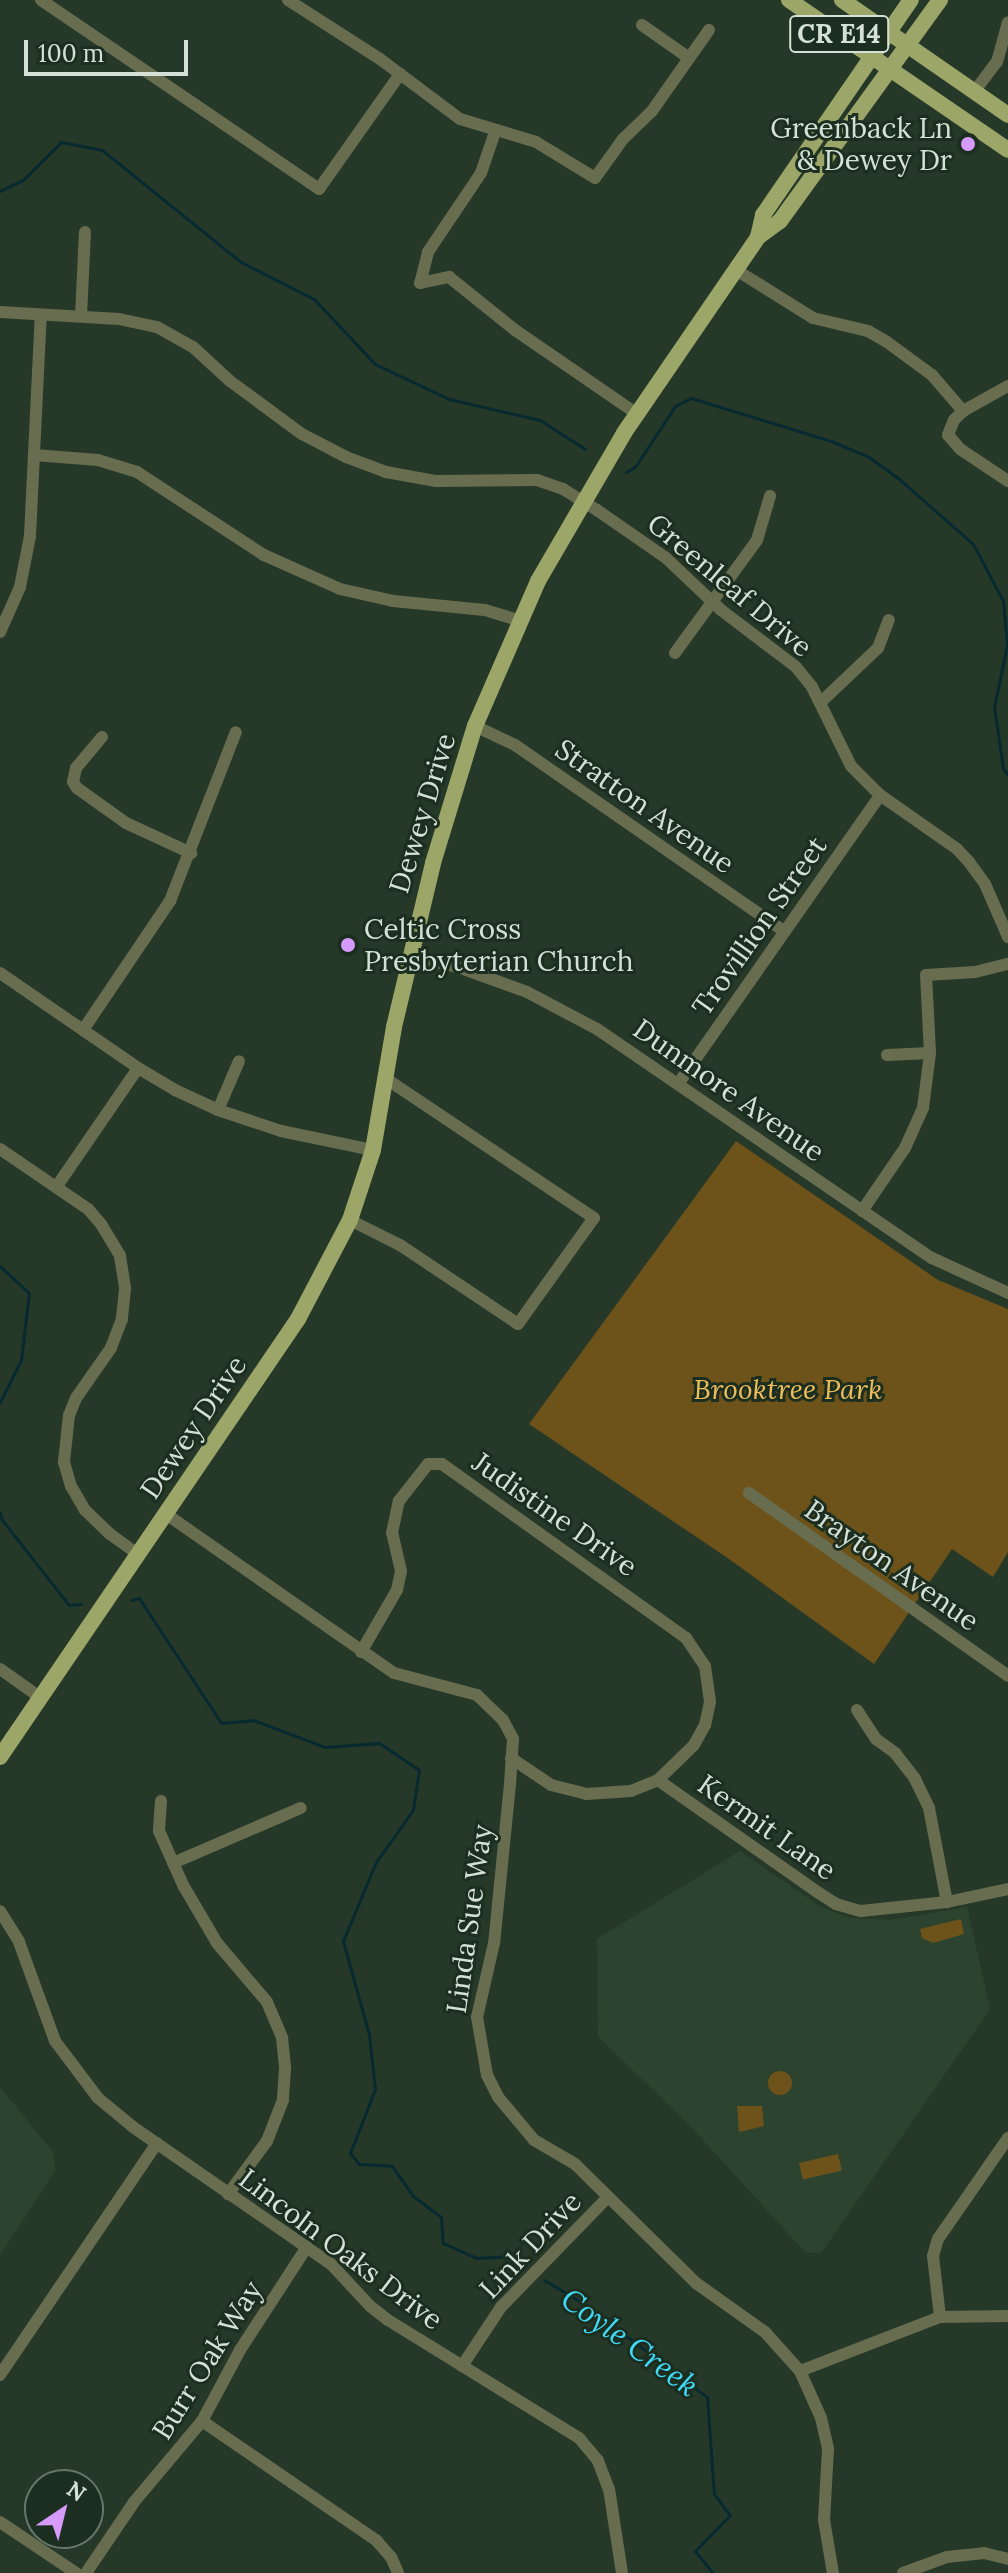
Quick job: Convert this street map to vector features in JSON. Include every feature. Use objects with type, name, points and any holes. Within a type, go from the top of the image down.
[{"type":"main road","name":"CR E14","points":[[789,0],[1008,150]]},
{"type":"main road","name":"CR E14","points":[[842,0],[1008,115]]},
{"type":"main road","points":[[758,237],[763,215],[911,0]]},
{"type":"main road","name":"Dewey Drive","points":[[0,1757],[298,1319],[350,1220],[373,1150],[409,955],[433,863],[475,726],[538,581],[637,414],[758,237],[780,221],[940,0]]},
{"type":"street","points":[[41,0],[319,189],[400,74]]},
{"type":"street","points":[[288,0],[400,74],[443,109],[495,132],[536,142],[595,178],[623,139],[652,111],[709,30]]},
{"type":"street","points":[[305,11],[313,0]]},
{"type":"street","points":[[974,92],[997,62],[1008,22]]},
{"type":"street","points":[[642,25],[689,58]]},
{"type":"street","points":[[495,132],[481,173],[428,252],[420,283],[449,277],[515,330],[637,414]]},
{"type":"street","points":[[81,316],[85,232]]},
{"type":"street","points":[[736,270],[813,318],[868,331],[887,342],[932,375],[963,411]]},
{"type":"street","name":"Greenleaf Drive","points":[[0,312],[136,321],[177,337],[302,434],[368,466],[436,481],[537,480],[584,501],[666,558],[713,603],[796,667],[820,703],[842,753],[880,795],[957,849],[969,862],[985,884],[1008,937]]},
{"type":"street","points":[[0,632],[20,587],[26,563],[41,315]]},
{"type":"street","points":[[1008,386],[963,411],[954,420],[948,435],[960,449],[1008,481]]},
{"type":"street","points":[[34,455],[98,460],[137,472],[264,555],[340,589],[393,601],[485,610],[520,621]]},
{"type":"street","points":[[675,653],[757,540],[770,496]]},
{"type":"street","points":[[820,703],[878,648],[889,620]]},
{"type":"street","name":"Stratton Avenue","points":[[475,726],[515,745],[784,931]]},
{"type":"street","points":[[83,1030],[158,922],[191,853],[236,732]]},
{"type":"street","points":[[102,737],[76,768],[73,782],[77,788],[126,823],[191,853]]},
{"type":"street","name":"Trovillion Street","points":[[678,1084],[880,795]]},
{"type":"street","name":"Dunmore Avenue","points":[[409,955],[490,978],[539,998],[597,1029],[946,1267],[1008,1293]]},
{"type":"street","points":[[862,1211],[914,1133],[926,1095],[930,1053],[926,975],[975,972],[1008,964]]},
{"type":"street","points":[[0,973],[138,1068],[218,1110],[281,1131],[373,1150]]},
{"type":"street","points":[[887,1055],[930,1053]]},
{"type":"street","points":[[218,1110],[239,1061]]},
{"type":"street","points":[[57,1186],[138,1068]]},
{"type":"street","points":[[350,1220],[400,1245],[518,1324],[594,1218],[385,1078]]},
{"type":"street","points":[[0,1149],[57,1186],[101,1224],[120,1256],[125,1289],[118,1334],[69,1415],[64,1462],[71,1486],[85,1510],[110,1534],[138,1554]]},
{"type":"street","name":"Judistine Drive","points":[[361,1652],[397,1590],[401,1571],[392,1533],[399,1501],[428,1464],[442,1464],[686,1638],[705,1666],[710,1702],[705,1725],[694,1745],[658,1780]]},
{"type":"street","name":"Brayton Avenue","points":[[749,1493],[1008,1676]]},
{"type":"street","name":"Linda Sue Way","points":[[166,1514],[394,1673],[413,1681],[477,1695],[503,1720],[513,1739],[494,1943],[477,2017],[479,2043],[487,2075],[498,2097],[534,2140],[575,2164],[696,2283],[765,2332],[800,2371],[821,2418],[828,2449],[824,2520],[833,2573]]},
{"type":"street","points":[[0,1669],[41,1698]]},
{"type":"street","points":[[857,1710],[876,1739],[895,1753],[915,1779],[929,1808],[947,1902]]},
{"type":"street","name":"Kermit Lane","points":[[511,1758],[551,1785],[586,1794],[631,1791],[658,1780],[836,1904],[861,1911],[947,1902],[1008,1889]]},
{"type":"street","points":[[161,1801],[159,1831],[173,1863],[217,1943],[267,2002],[282,2038],[285,2069],[283,2100],[267,2141],[228,2194]]},
{"type":"street","points":[[173,1863],[301,1808]]},
{"type":"street","name":"Lincoln Oaks Drive","points":[[0,1911],[19,1942],[44,2017],[69,2064],[108,2107],[338,2270],[379,2313],[567,2428],[589,2449],[609,2489],[622,2573]]},
{"type":"street","points":[[940,2317],[933,2256],[938,2239],[1008,2138]]},
{"type":"street","points":[[0,2375],[157,2143]]},
{"type":"street","name":"Link Drive","points":[[462,2366],[501,2307],[608,2197]]},
{"type":"street","name":"Burr Oak Way","points":[[86,2573],[134,2502],[202,2421],[246,2339],[307,2247]]},
{"type":"street","points":[[800,2371],[940,2317],[1008,2316]]},
{"type":"street","points":[[202,2421],[376,2540],[391,2557],[398,2573]]},
{"type":"street","points":[[0,2522],[76,2573]]},
{"type":"street","points":[[903,2573],[947,2557],[984,2553],[1008,2559]]},
{"type":"shaded area","points":[[740,1851],[819,1906],[849,1918],[892,1920],[967,1907],[990,2009],[821,2253],[805,2252],[693,2129],[598,2036],[597,1939]]},
{"type":"shaded area","points":[[0,2087],[53,2152],[55,2171],[0,2255]]},
{"type":"green space","name":"Brooktree Park","points":[[736,1141],[938,1280],[1008,1309],[1008,1552],[993,1577],[952,1549],[874,1664],[729,1559],[529,1424]]},
{"type":"green space","points":[[961,1919],[964,1934],[933,1943],[922,1938],[920,1929]]},
{"type":"green space","points":[[780,2071],[789,2074],[792,2083],[789,2092],[780,2095],[771,2092],[768,2083],[771,2074]]},
{"type":"green space","points":[[737,2106],[762,2106],[764,2126],[739,2132]]},
{"type":"green space","points":[[838,2154],[842,2171],[803,2180],[799,2163]]},
{"type":"waterway","points":[[0,191],[23,180],[61,142],[102,150],[241,262],[314,299],[375,364],[449,399],[540,420],[585,449]]},
{"type":"waterway","points":[[626,472],[635,467],[675,406],[691,398],[831,441],[869,457],[897,477],[973,544],[1003,601],[1007,645],[994,707],[1003,768],[1008,775]]},
{"type":"waterway","name":"Coyle Creek","points":[[0,1266],[29,1293],[21,1360],[0,1402]]},
{"type":"waterway","name":"Coyle Creek","points":[[0,1513],[2,1520],[69,1605],[81,1604]]},
{"type":"waterway","name":"Coyle Creek","points":[[131,1600],[139,1598],[221,1723],[253,1720],[325,1747],[379,1743],[419,1770],[413,1810],[376,1862],[343,1941],[369,2035],[375,2089],[350,2153],[359,2164],[392,2166],[413,2196],[441,2217],[443,2243],[476,2258],[517,2256],[525,2263]]},
{"type":"waterway","name":"Coyle Creek","points":[[544,2280],[581,2302],[707,2397],[714,2494],[730,2515],[695,2551],[713,2573]]},
{"type":"place","name":"Greenback Ln & Dewey Dr","points":[[968,144]]},
{"type":"place","name":"Celtic Cross Presbyterian Church","points":[[348,945]]}]
